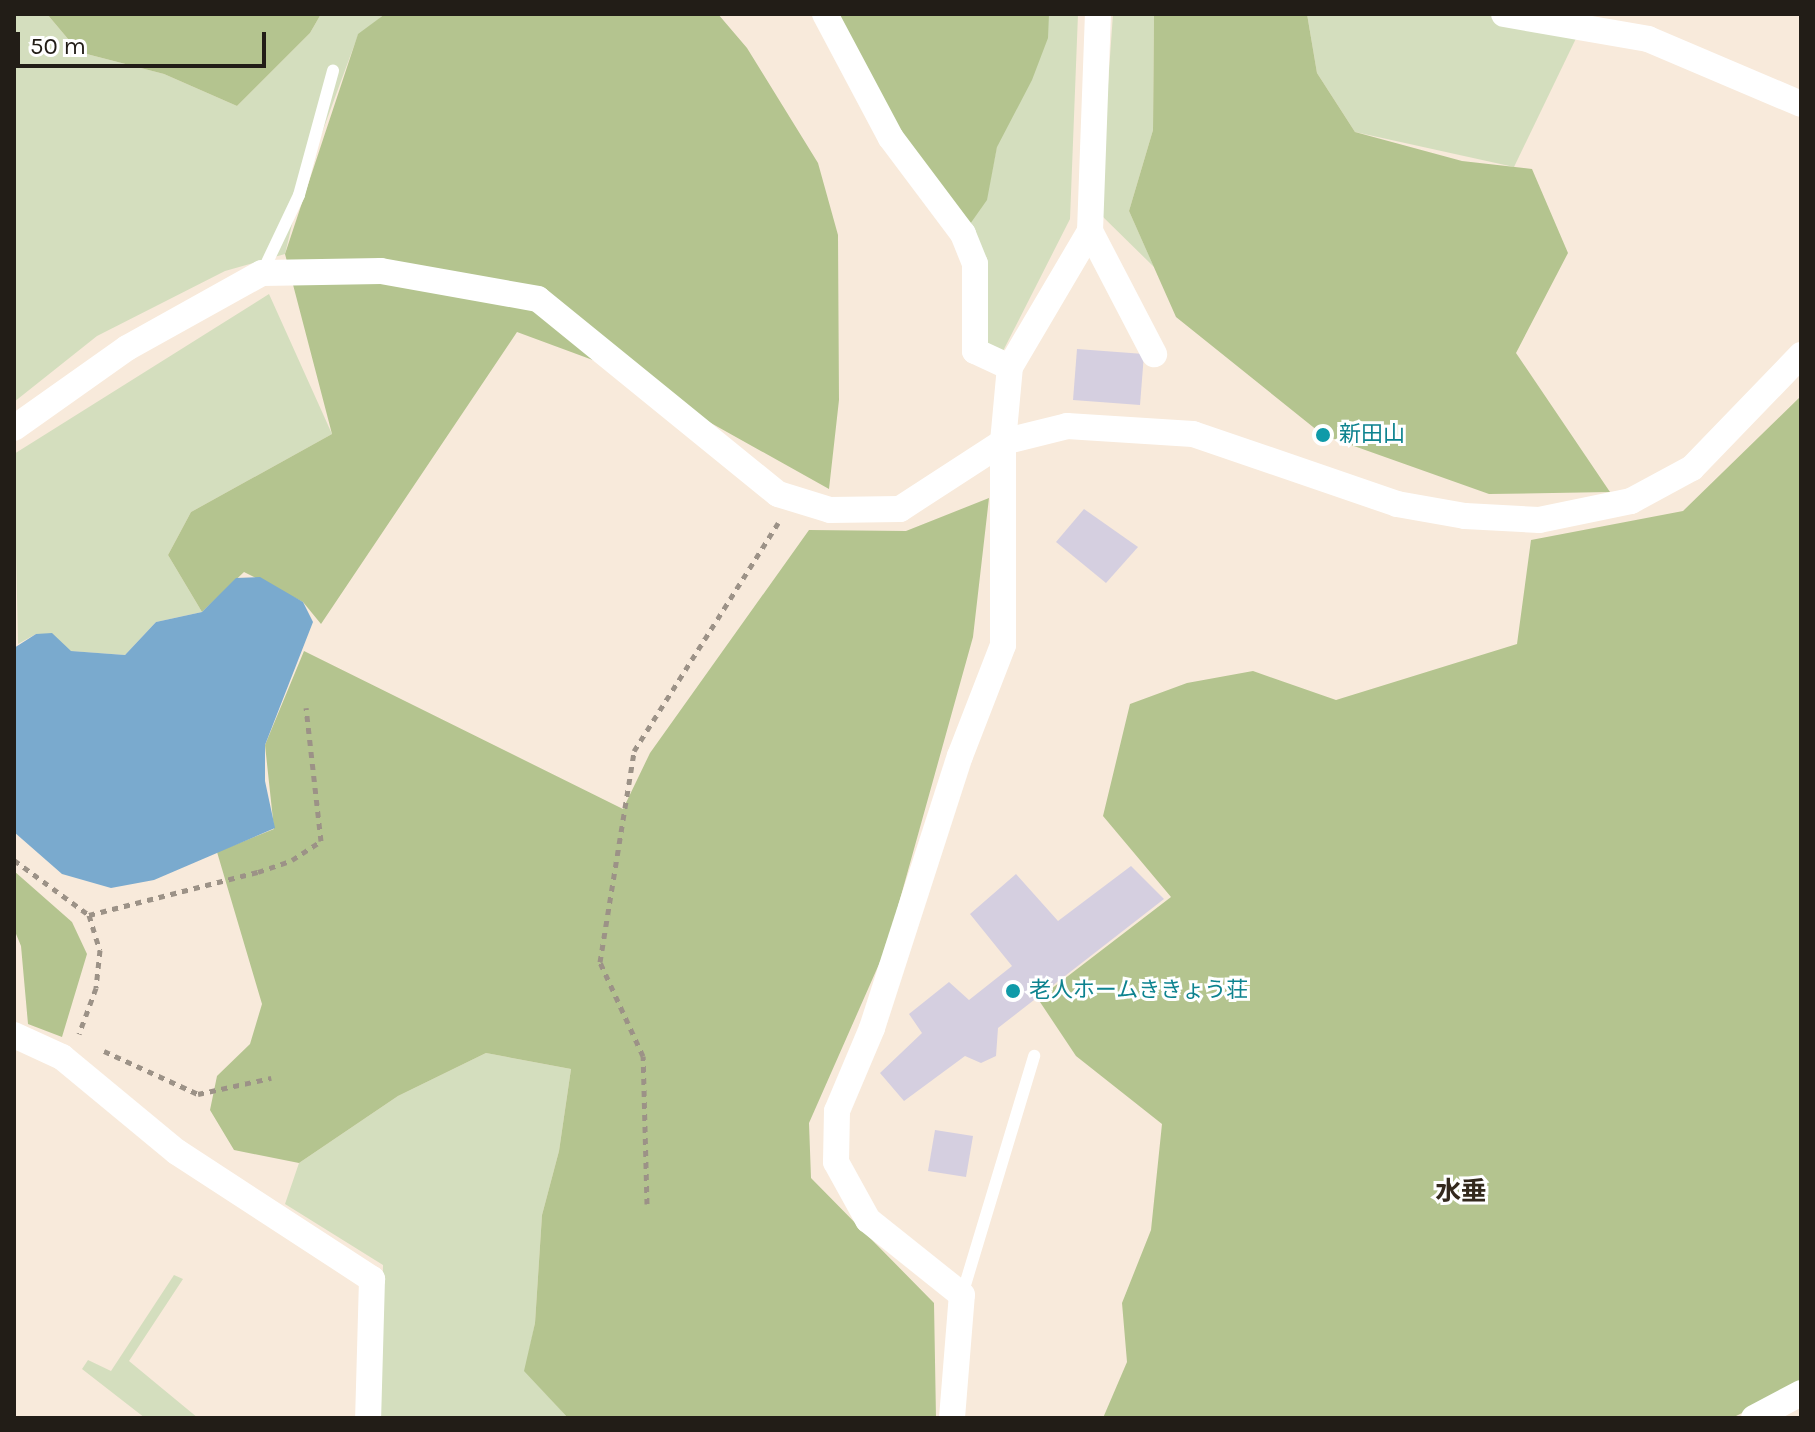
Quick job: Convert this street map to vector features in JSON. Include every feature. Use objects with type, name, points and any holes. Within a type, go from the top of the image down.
[{"type":"street","points":[[825,14],[891,138],[963,234],[975,264],[975,351],[1010,367]]},
{"type":"street","points":[[952,1418],[962,1295],[868,1220],[836,1162],[837,1111],[872,1028],[960,756],[1003,645],[1003,442],[1010,367],[1090,231],[1098,14]]},
{"type":"street","points":[[1504,14],[1648,39],[1801,104]]},
{"type":"street","points":[[1090,231],[1154,354]]},
{"type":"street","points":[[14,428],[127,348],[262,273],[381,271],[538,299],[778,494],[830,510],[900,509],[1003,442],[1067,426],[1193,434],[1397,504],[1465,516],[1539,520],[1631,501],[1692,468],[1801,355]]},
{"type":"street","points":[[14,1035],[62,1057],[177,1152],[372,1279],[368,1418]]},
{"type":"street","points":[[1754,1418],[1801,1393]]},
{"type":"lane","points":[[262,273],[299,195],[333,71]]},
{"type":"lane","points":[[962,1295],[1034,1056]]},
{"type":"path","points":[[647,1204],[643,1056],[600,962],[634,751],[779,525],[770,516]]},
{"type":"path","points":[[89,915],[258,872],[292,860],[321,841],[306,708]]},
{"type":"path","points":[[14,860],[89,915],[100,950],[96,988],[78,1038],[198,1094],[271,1078]]},
{"type":"green space","points":[[14,14],[47,14],[79,52],[164,74],[237,106],[310,33],[321,14],[385,14],[358,35],[299,195],[285,254],[225,271],[97,336],[14,402]]},
{"type":"green space","points":[[47,14],[321,14],[310,33],[237,106],[164,74],[79,52]]},
{"type":"green space","points":[[385,14],[718,14],[747,48],[818,163],[838,235],[839,400],[829,489],[609,366],[517,332],[321,624],[303,602],[244,572],[202,612],[168,555],[191,512],[332,434],[285,254],[358,34]]},
{"type":"green space","points":[[825,14],[1049,14],[1048,38],[1032,80],[997,147],[987,200],[963,234]]},
{"type":"green space","points":[[1048,14],[1078,14],[1070,219],[1003,351],[984,344],[969,226],[989,186],[997,146]]},
{"type":"green space","points":[[1113,14],[1154,14],[1153,130],[1129,211],[1154,267],[1099,213]]},
{"type":"green space","points":[[1154,14],[1307,14],[1317,73],[1355,132],[1462,161],[1532,169],[1568,253],[1516,353],[1610,492],[1489,494],[1323,435],[1176,317],[1129,211],[1153,130]]},
{"type":"green space","points":[[1307,14],[1494,14],[1582,26],[1514,167],[1355,132],[1317,73]]},
{"type":"green space","points":[[269,294],[332,434],[191,512],[168,555],[202,612],[156,622],[125,655],[70,651],[36,634],[18,644],[14,454]]},
{"type":"green space","points":[[1801,396],[1801,1384],[1732,1418],[1103,1418],[1127,1362],[1122,1303],[1151,1230],[1162,1124],[1076,1056],[1038,999],[1171,897],[1103,816],[1130,704],[1187,683],[1253,671],[1336,700],[1517,644],[1531,540],[1683,511]]},
{"type":"green space","points":[[989,498],[973,637],[887,946],[809,1123],[811,1178],[934,1303],[936,1418],[568,1418],[524,1371],[535,1323],[542,1215],[559,1151],[571,1069],[486,1053],[398,1096],[299,1163],[234,1150],[210,1110],[217,1076],[250,1044],[262,1004],[217,852],[274,829],[265,745],[304,651],[623,809],[650,753],[809,530],[906,531]]},
{"type":"green space","points":[[14,871],[72,922],[87,954],[62,1037],[28,1024],[21,946],[14,929]]},
{"type":"green space","points":[[486,1053],[571,1069],[559,1151],[542,1215],[535,1323],[525,1371],[568,1418],[380,1418],[383,1265],[285,1204],[299,1163],[398,1096]]},
{"type":"green space","points":[[174,1275],[183,1279],[129,1361],[198,1418],[145,1418],[82,1369],[88,1360],[111,1371]]},
{"type":"water","points":[[260,577],[303,602],[313,622],[265,745],[265,781],[275,828],[154,880],[111,888],[62,874],[14,832],[14,648],[36,634],[52,633],[71,651],[125,655],[156,622],[202,612],[236,578]]},
{"type":"building","points":[[1077,349],[1144,354],[1140,405],[1073,400]]},
{"type":"building","points":[[1084,509],[1138,547],[1106,583],[1056,542]]},
{"type":"building","name":"老人ホームききょう荘","points":[[1131,866],[1164,899],[998,1028],[996,1056],[981,1063],[965,1056],[904,1101],[880,1073],[922,1033],[909,1014],[949,982],[969,1000],[1012,966],[970,914],[1016,874],[1058,921]]},
{"type":"building","points":[[935,1130],[973,1136],[966,1177],[928,1171]]},
{"type":"place","name":"新田山","points":[[1323,435]]},
{"type":"place","name":"老人ホームききょう荘","points":[[1013,991]]},
{"type":"district","name":"水垂","points":[[1461,1192]]}]
